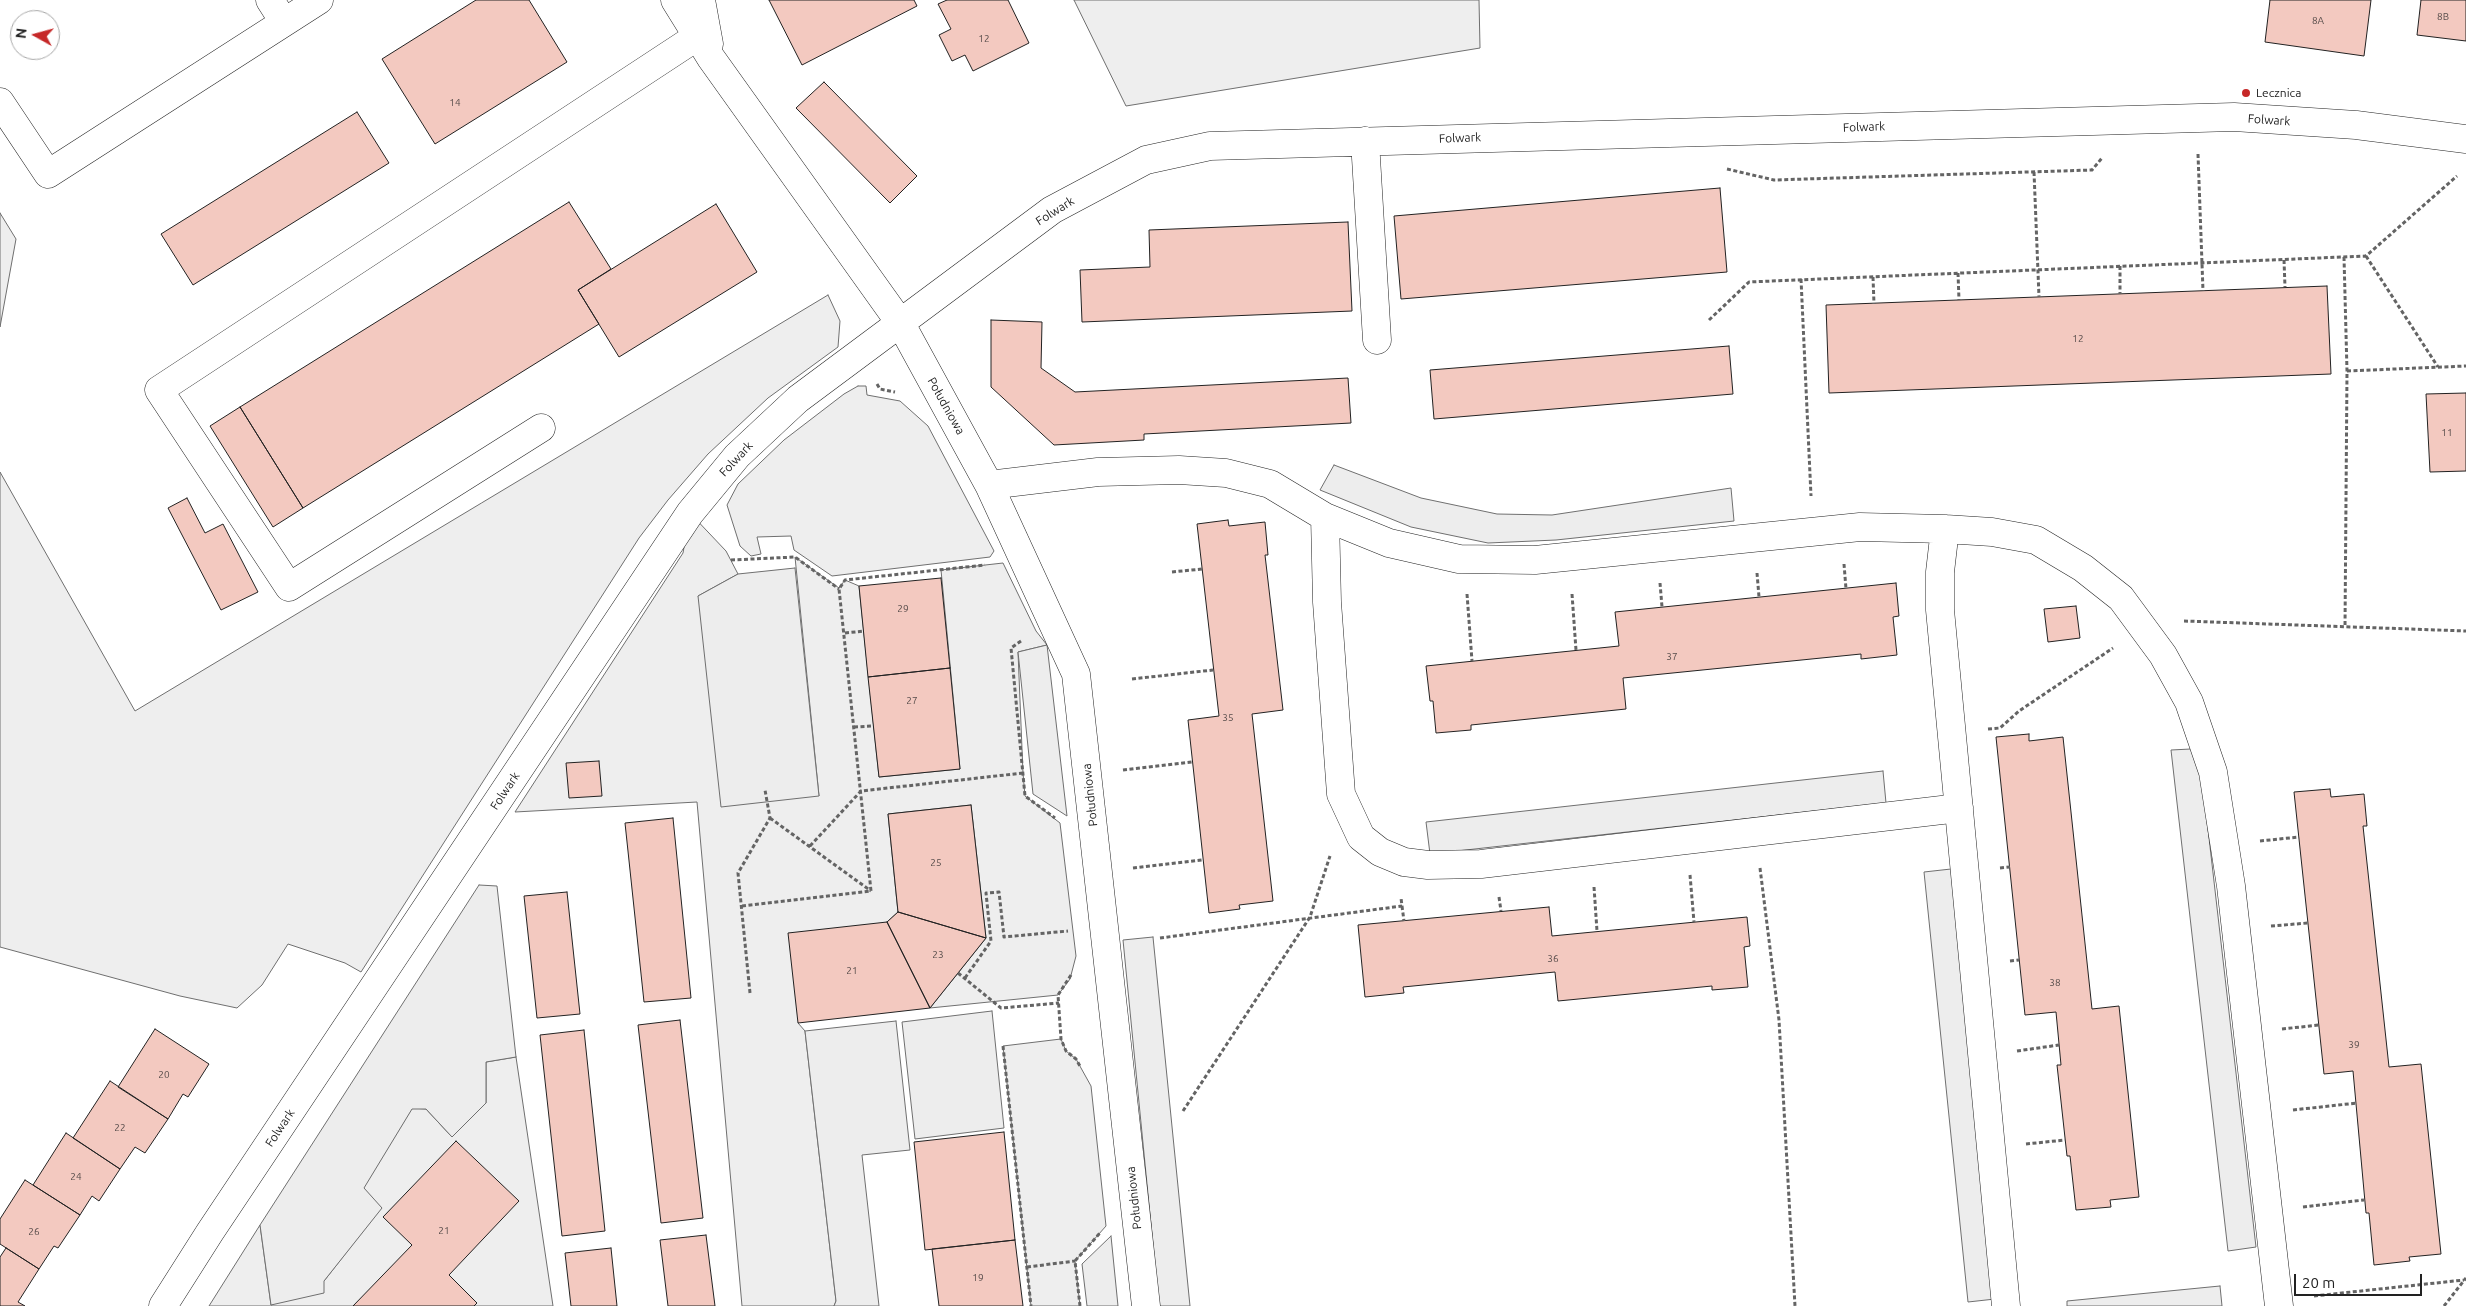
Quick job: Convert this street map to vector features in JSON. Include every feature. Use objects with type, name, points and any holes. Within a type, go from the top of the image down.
[{"type":"street","points":[[270,0],[284,22]]},
{"type":"street","points":[[0,102],[48,174],[319,0]]},
{"type":"street","name":"Południowa","points":[[675,0],[705,47],[901,324],[989,485],[1076,674],[1146,1306]]},
{"type":"street","points":[[541,428],[289,586],[160,390],[705,47],[701,0]]},
{"type":"street","name":"Folwark","points":[[163,1306],[210,1232],[690,513],[743,450],[798,399],[1052,210],[1146,160],[1210,146],[2234,117],[2356,125],[2466,139]]},
{"type":"street","points":[[1366,141],[1377,340]]},
{"type":"street","points":[[989,485],[1098,472],[1179,470],[1226,473],[1270,484],[1325,517],[1389,543],[1465,559],[1535,560],[1860,527],[1992,532],[2036,540],[2082,568],[2121,598],[2163,655],[2189,702],[2213,772],[2231,886],[2279,1303]]},
{"type":"street","points":[[1325,517],[1327,602],[1342,794],[1350,817],[1361,837],[1380,852],[1404,862],[1428,865],[1481,864],[1959,808]]},
{"type":"street","points":[[1945,529],[1940,572],[1940,610],[2006,1306]]},
{"type":"path","points":[[2198,150],[2203,291]]},
{"type":"path","points":[[1724,169],[1774,180],[2034,172],[2092,170],[2103,156]]},
{"type":"path","points":[[2034,172],[2039,297]]},
{"type":"path","points":[[1709,320],[1749,282],[2366,256],[2459,174]]},
{"type":"path","points":[[2366,256],[2438,367]]},
{"type":"path","points":[[2344,257],[2347,371],[2345,628]]},
{"type":"path","points":[[2284,260],[2285,288]]},
{"type":"path","points":[[2120,266],[2120,294]]},
{"type":"path","points":[[1958,273],[1959,300]]},
{"type":"path","points":[[1873,277],[1874,304]]},
{"type":"path","points":[[1801,279],[1813,532]]},
{"type":"path","points":[[860,353],[880,389],[895,392],[903,397]]},
{"type":"path","points":[[2347,371],[2466,366]]},
{"type":"path","points":[[731,560],[795,557],[839,588]]},
{"type":"path","points":[[1569,557],[1576,650]]},
{"type":"path","points":[[1465,559],[1472,661]]},
{"type":"path","points":[[871,891],[839,588],[845,580],[994,564]]},
{"type":"path","points":[[1172,572],[1202,569]]},
{"type":"path","points":[[1952,733],[2000,728],[2019,711],[2088,663],[2160,620],[2466,631]]},
{"type":"path","points":[[844,633],[864,631]]},
{"type":"path","points":[[1023,639],[1011,648],[1025,796],[1060,823]]},
{"type":"path","points":[[1132,678],[1213,670]]},
{"type":"path","points":[[854,727],[873,726]]},
{"type":"path","points":[[1118,771],[1192,762]]},
{"type":"path","points":[[810,846],[861,791],[1023,773]]},
{"type":"path","points":[[750,993],[738,873],[770,818],[765,790]]},
{"type":"path","points":[[1183,1111],[1310,917],[1339,827],[1350,817]]},
{"type":"path","points":[[770,818],[871,891]]},
{"type":"path","points":[[1755,833],[1779,1020],[1795,1306]]},
{"type":"path","points":[[1688,840],[1694,922]]},
{"type":"path","points":[[1591,852],[1597,932]]},
{"type":"path","points":[[1129,868],[1202,860]]},
{"type":"path","points":[[1404,862],[1400,878],[1404,921]]},
{"type":"path","points":[[742,906],[871,891]]},
{"type":"path","points":[[965,978],[991,941],[986,893],[999,892],[1004,937],[1073,931]]},
{"type":"path","points":[[1160,938],[1402,906]]},
{"type":"path","points":[[1072,971],[1070,979],[1058,995],[1062,1039],[1066,1051],[1076,1059],[1084,1072]]},
{"type":"path","points":[[958,973],[1001,1008],[1059,1002]]},
{"type":"path","points":[[1003,1046],[1031,1306]]},
{"type":"path","points":[[2257,1114],[2357,1103]]},
{"type":"path","points":[[2268,1211],[2364,1200]]},
{"type":"path","points":[[1027,1268],[1075,1261],[1106,1226]]},
{"type":"path","points":[[1075,1261],[1080,1306]]},
{"type":"path","points":[[2279,1303],[2465,1279]]},
{"type":"path","points":[[2444,1306],[2465,1279]]},
{"type":"shaded area","points":[[1074,0],[1479,0],[1480,48],[1126,106]]},
{"type":"shaded area","points":[[0,213],[16,239],[0,327]]},
{"type":"shaded area","points":[[828,295],[840,321],[838,347],[768,398],[708,454],[668,500],[639,538],[361,972],[345,963],[288,944],[262,985],[237,1008],[180,996],[0,947],[0,472],[135,711]]},
{"type":"shaded area","points":[[858,386],[866,386],[867,395],[900,401],[928,426],[994,551],[990,557],[832,576],[794,550],[791,536],[757,537],[761,554],[751,556],[740,546],[727,505],[738,484],[784,440],[844,394]]},
{"type":"shaded area","points":[[1334,465],[1421,498],[1497,514],[1552,515],[1731,488],[1734,521],[1556,540],[1488,543],[1411,527],[1320,490]]},
{"type":"shaded area","points":[[690,513],[726,551],[738,574],[698,596],[819,796],[795,557],[839,588],[845,580],[859,586],[879,777],[960,769],[941,570],[1003,563],[1036,631],[1047,645],[1018,652],[1023,773],[1025,796],[1060,823],[1076,956],[1070,979],[1058,995],[930,1008],[986,938],[971,805],[888,814],[898,912],[798,1023],[805,1031],[836,1301],[834,1306],[742,1306],[697,802],[515,812],[683,553]]},
{"type":"shaded area","points":[[795,568],[819,796],[721,807],[698,596],[738,574]]},
{"type":"shaded area","points":[[1047,645],[1067,816],[1033,794],[1018,652]]},
{"type":"shaded area","points":[[2191,749],[2202,780],[2256,1247],[2228,1251],[2171,750]]},
{"type":"shaded area","points":[[1883,771],[1886,803],[1430,854],[1426,822]]},
{"type":"shaded area","points":[[1951,869],[1995,1299],[1968,1302],[1924,872]]},
{"type":"shaded area","points":[[479,885],[497,886],[516,1057],[486,1062],[486,1103],[452,1137],[426,1109],[412,1109],[364,1188],[382,1208],[324,1281],[324,1293],[271,1305],[260,1225]]},
{"type":"shaded area","points":[[1153,937],[1190,1306],[1159,1306],[1123,940]]},
{"type":"shaded area","points":[[992,1011],[1004,1128],[915,1139],[902,1022]]},
{"type":"shaded area","points":[[896,1021],[910,1150],[862,1155],[879,1306],[834,1306],[836,1301],[805,1031]]},
{"type":"shaded area","points":[[1061,1039],[1066,1051],[1076,1059],[1091,1086],[1106,1226],[1075,1261],[1080,1306],[1031,1306],[1003,1046]]},
{"type":"shaded area","points":[[516,1057],[553,1306],[209,1306],[260,1225],[271,1305],[324,1281],[381,1208],[363,1188],[412,1108],[426,1109],[451,1136],[486,1103],[486,1062]]},
{"type":"shaded area","points":[[1111,1236],[1118,1306],[1087,1306],[1082,1264]]},
{"type":"shaded area","points":[[2220,1286],[2222,1306],[2067,1306],[2067,1301]]},
{"type":"building","points":[[476,0],[529,0],[567,62],[435,144],[382,59]]},
{"type":"building","points":[[769,0],[914,0],[917,6],[802,65]]},
{"type":"building","points":[[947,0],[1008,0],[1029,43],[973,71],[965,55],[952,61],[939,35],[951,29],[938,4]]},
{"type":"building","points":[[2270,0],[2371,0],[2364,56],[2265,42]]},
{"type":"building","points":[[2421,0],[2466,0],[2466,41],[2417,35]]},
{"type":"building","points":[[824,82],[917,176],[890,203],[796,108]]},
{"type":"building","points":[[357,112],[389,163],[193,285],[161,234]]},
{"type":"building","points":[[1720,188],[1727,272],[1401,299],[1394,216]]},
{"type":"building","points":[[569,202],[611,269],[578,290],[599,324],[303,508],[240,407]]},
{"type":"building","points":[[716,204],[757,272],[619,357],[578,290]]},
{"type":"building","points":[[1348,222],[1352,311],[1082,322],[1080,270],[1150,267],[1149,230]]},
{"type":"building","points":[[2327,286],[2331,374],[1829,393],[1826,305]]},
{"type":"building","points":[[991,320],[1042,322],[1041,368],[1075,392],[1348,378],[1351,423],[1144,434],[1144,440],[1054,445],[991,387]]},
{"type":"building","points":[[1729,346],[1733,394],[1434,419],[1430,370]]},
{"type":"building","points":[[2466,393],[2466,471],[2430,472],[2426,394]]},
{"type":"building","points":[[240,407],[303,508],[273,527],[210,426]]},
{"type":"building","points":[[187,498],[205,533],[223,524],[258,592],[221,610],[168,508]]},
{"type":"building","points":[[1228,520],[1229,526],[1265,522],[1268,555],[1265,555],[1283,710],[1252,714],[1273,901],[1239,905],[1240,909],[1209,913],[1188,720],[1219,716],[1197,524]]},
{"type":"building","points":[[941,578],[950,668],[868,677],[859,586]]},
{"type":"building","points":[[1896,583],[1899,616],[1893,617],[1897,655],[1861,659],[1861,654],[1623,678],[1626,709],[1471,725],[1471,730],[1436,733],[1433,701],[1430,701],[1426,666],[1619,646],[1615,612]]},
{"type":"building","points":[[2076,606],[2080,638],[2048,642],[2044,609]]},
{"type":"building","points":[[950,668],[960,769],[879,777],[868,677]]},
{"type":"building","points":[[2029,734],[2029,741],[2063,737],[2092,1009],[2119,1006],[2139,1197],[2110,1200],[2111,1207],[2076,1210],[2070,1156],[2067,1156],[2057,1065],[2061,1065],[2056,1012],[2025,1015],[1996,737]]},
{"type":"building","points":[[599,761],[602,796],[569,798],[566,763]]},
{"type":"building","points":[[2330,789],[2331,797],[2364,794],[2367,826],[2363,826],[2389,1067],[2421,1064],[2441,1254],[2409,1257],[2410,1261],[2374,1265],[2369,1213],[2366,1213],[2353,1071],[2324,1074],[2294,792]]},
{"type":"building","points":[[971,805],[986,938],[898,912],[888,814]]},
{"type":"building","points":[[673,818],[691,998],[644,1002],[625,823]]},
{"type":"building","points":[[567,892],[580,1014],[537,1018],[524,896]]},
{"type":"building","points":[[1549,907],[1552,936],[1747,917],[1750,946],[1744,947],[1748,987],[1712,990],[1712,986],[1558,1001],[1555,972],[1403,987],[1404,993],[1365,997],[1358,925]]},
{"type":"building","points":[[898,912],[986,938],[930,1008],[887,922]]},
{"type":"building","points":[[887,922],[930,1008],[798,1023],[788,933]]},
{"type":"building","points":[[680,1020],[703,1218],[661,1223],[638,1025]]},
{"type":"building","points":[[155,1029],[209,1064],[188,1097],[183,1094],[168,1119],[118,1087]]},
{"type":"building","points":[[584,1030],[605,1231],[562,1236],[540,1035]]},
{"type":"building","points":[[110,1081],[168,1119],[145,1153],[135,1147],[120,1169],[73,1138]]},
{"type":"building","points":[[1004,1132],[1015,1240],[925,1250],[914,1142]]},
{"type":"building","points":[[66,1133],[120,1169],[99,1201],[92,1196],[80,1215],[33,1185]]},
{"type":"building","points":[[456,1141],[519,1201],[449,1275],[477,1303],[474,1306],[353,1306],[412,1245],[383,1217]]},
{"type":"building","points":[[25,1180],[80,1215],[58,1248],[54,1246],[39,1269],[0,1244],[0,1219]]},
{"type":"building","points":[[706,1235],[715,1306],[668,1306],[660,1240]]},
{"type":"building","points":[[1015,1240],[1023,1306],[939,1306],[932,1249]]},
{"type":"building","points":[[6,1248],[39,1269],[18,1302],[25,1306],[0,1306],[0,1257]]},
{"type":"building","points":[[611,1248],[617,1306],[571,1306],[565,1253]]},
{"type":"place","name":"Lecznica","points":[[2246,93]]}]
